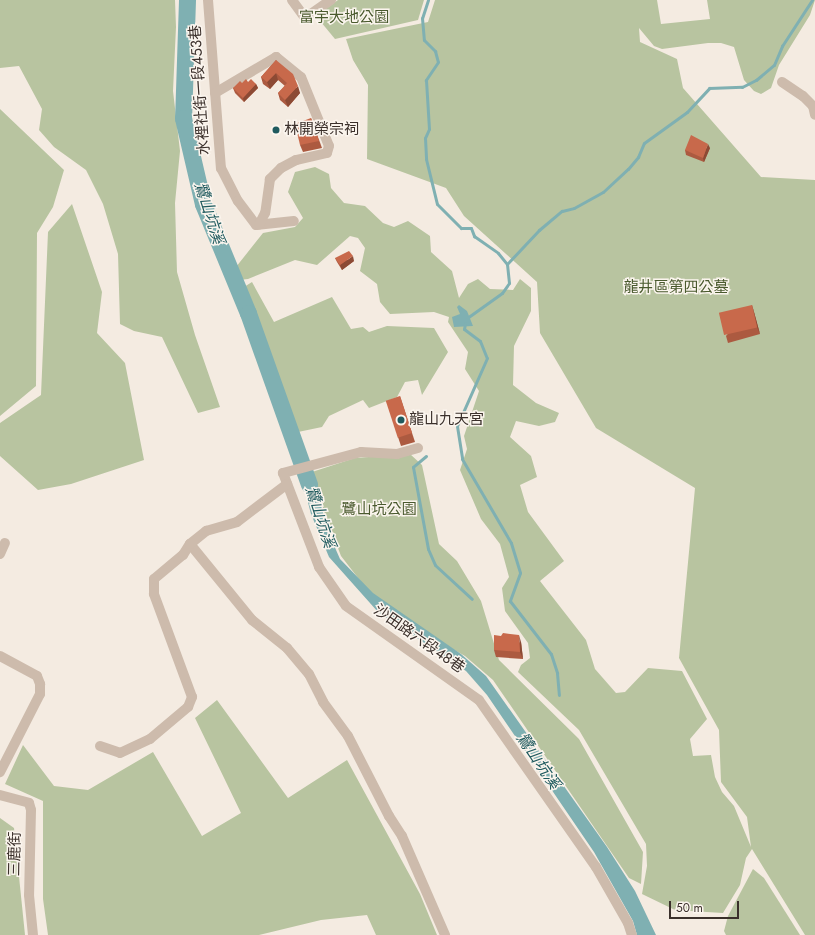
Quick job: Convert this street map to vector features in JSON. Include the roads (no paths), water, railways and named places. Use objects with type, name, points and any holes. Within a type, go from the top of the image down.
[{"type":"street","name":"水裡社街一段453巷","points":[[208,0],[221,168],[238,201],[259,226]]},
{"type":"street","points":[[292,0],[305,18],[331,0]]},
{"type":"street","points":[[215,93],[276,57],[301,77],[329,146],[327,153],[296,160],[281,168],[270,179],[265,213],[259,226]]},
{"type":"street","points":[[782,82],[803,96],[813,106],[815,115]]},
{"type":"street","points":[[259,226],[294,222]]},
{"type":"street","name":"沙田路六段48巷","points":[[418,448],[397,454],[361,452],[284,473],[319,567],[346,606],[479,700],[596,867],[628,923],[632,935]]},
{"type":"street","points":[[100,746],[120,753],[150,739],[188,707],[192,697],[154,594],[154,579],[184,555],[190,544],[206,532],[237,522],[287,484]]},
{"type":"street","points":[[0,554],[5,543]]},
{"type":"street","points":[[190,544],[252,620],[287,648],[309,674],[323,702],[348,736],[389,816],[402,836],[445,935]]},
{"type":"street","points":[[0,656],[37,676],[40,684],[40,694],[0,772]]},
{"type":"street","name":"三鹿街","points":[[0,795],[28,803],[31,810],[30,895],[32,935]]},
{"type":"water","points":[[459,305],[467,311],[473,326],[454,327],[452,317],[460,314],[457,307]]},
{"type":"water","points":[[305,470],[318,495],[329,534],[340,559],[373,593],[461,654],[486,676],[607,847],[635,891],[656,935],[637,935],[633,921],[594,852],[487,695],[466,671],[378,612],[329,557],[311,514],[303,483]]},
{"type":"waterway","name":"鷺山坑溪","points":[[187,0],[183,118],[203,204],[248,313],[309,484]]},
{"type":"waterway","points":[[428,0],[422,18],[424,40],[435,51],[438,62],[426,80],[429,129],[425,138],[426,159],[437,204],[461,228],[471,228],[474,236],[498,253],[507,264],[509,283],[502,293],[467,318]]},
{"type":"waterway","points":[[507,264],[539,230],[562,211],[574,208],[603,192],[628,169],[638,157],[644,143],[687,112],[709,88],[742,87],[756,80],[774,65],[782,46],[812,0]]},
{"type":"waterway","points":[[465,323],[464,329],[480,341],[487,358],[457,426],[462,459],[511,543],[520,573],[510,601],[551,654],[557,673],[559,695]]},
{"type":"waterway","points":[[426,456],[413,467],[428,549],[435,565],[472,599]]},
{"type":"place","name":"林開榮宗祠","points":[[276,130]]},
{"type":"place","name":"龍山九天宮","points":[[401,420]]},
{"type":"park label","name":"富宇大地公園","points":[[344,18]]},
{"type":"park label","name":"龍井區第四公墓","points":[[676,288]]},
{"type":"park label","name":"鷺山坑公園","points":[[379,510]]}]
